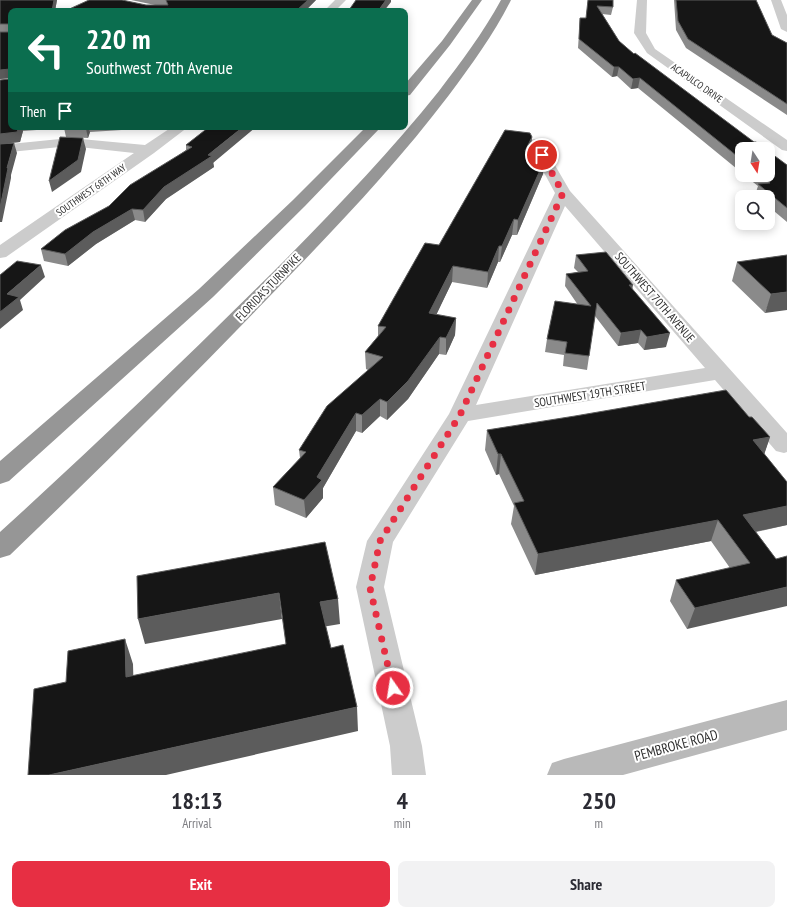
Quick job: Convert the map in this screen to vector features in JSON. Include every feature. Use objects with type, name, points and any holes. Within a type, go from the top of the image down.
[{"type":"highway","points":[[408,88],[446,43],[477,0]]},
{"type":"highway","name":"FLORIDA'S TURNPIKE","points":[[0,548],[125,431],[251,306],[367,185],[404,144],[439,100],[474,53],[506,0]]},
{"type":"highway","points":[[0,475],[206,293],[299,203],[371,130]]},
{"type":"main road","name":"PEMBROKE ROAD","points":[[564,775],[787,715]]},
{"type":"street","points":[[332,8],[340,0]]},
{"type":"street","name":"ACAPULCO DRIVE","points":[[642,0],[640,33],[651,51],[787,147]]},
{"type":"street","points":[[776,0],[787,30]]},
{"type":"street","name":"SOUTHWEST 68TH WAY","points":[[0,253],[177,130]]},
{"type":"street","points":[[0,149],[70,142],[150,150]]},
{"type":"street","name":"SOUTHWEST 70TH AVENUE","points":[[535,142],[563,193],[784,445]]},
{"type":"street","points":[[409,775],[406,746],[370,588],[380,541],[460,415],[563,193]]},
{"type":"street","name":"SOUTHWEST 19TH STREET","points":[[460,415],[720,372]]},
{"type":"building","points":[[0,0],[54,0],[53,8],[8,8],[8,24],[0,24]]},
{"type":"building","points":[[89,0],[122,0],[146,5],[168,5],[166,0],[308,0],[299,8],[72,8]]},
{"type":"building","points":[[356,0],[386,0],[380,8],[350,8]]},
{"type":"building","points":[[588,0],[613,0],[613,7],[597,6],[619,41],[634,54],[635,53],[754,142],[735,142],[735,154],[640,78],[633,79],[619,67],[614,67],[579,39],[580,18],[586,18]]},
{"type":"building","points":[[676,0],[756,0],[772,35],[787,43],[787,104],[688,39],[678,21]]},
{"type":"building","points":[[0,32],[8,32],[8,69],[0,70]]},
{"type":"building","points":[[8,79],[8,130],[18,130],[17,132],[0,134],[0,80]]},
{"type":"building","points":[[205,130],[239,130],[208,155],[212,156],[164,187],[143,210],[132,209],[93,232],[65,254],[41,249],[65,230],[109,206],[130,185],[192,147],[186,145]]},
{"type":"building","points":[[505,130],[530,133],[532,137],[525,151],[541,153],[545,159],[518,220],[514,219],[502,246],[499,246],[488,272],[453,266],[429,313],[456,318],[446,338],[440,337],[408,381],[387,402],[380,399],[362,415],[356,413],[317,477],[322,480],[304,500],[273,487],[306,452],[299,450],[327,406],[383,357],[365,352],[386,327],[378,326],[425,243],[439,245]]},
{"type":"building","points":[[60,137],[83,138],[78,160],[49,181]]},
{"type":"building","points":[[14,143],[7,168],[0,208],[0,144]]},
{"type":"building","points":[[775,156],[787,165],[787,208],[775,198],[775,190],[765,190],[758,184],[770,183],[769,182],[775,182]]},
{"type":"building","points":[[606,252],[633,285],[629,285],[670,333],[647,337],[641,330],[621,333],[597,303],[589,356],[565,353],[567,342],[547,339],[555,301],[591,306],[566,274],[588,271],[576,255]]},
{"type":"building","points":[[787,255],[787,292],[771,294],[737,262]]},
{"type":"building","points":[[17,261],[41,265],[7,294],[19,297],[0,312],[0,275]]},
{"type":"building","points":[[726,390],[749,417],[752,417],[770,437],[753,440],[787,482],[787,506],[743,515],[776,559],[787,556],[787,587],[695,608],[676,580],[750,563],[718,520],[538,554],[514,503],[524,501],[501,454],[498,454],[487,430]]},
{"type":"building","points":[[325,542],[338,599],[320,602],[331,648],[343,645],[357,707],[49,775],[28,775],[34,689],[66,682],[68,651],[125,639],[126,677],[286,644],[279,593],[138,619],[137,576]]},
{"type":"route","points":[[393,688],[370,588],[380,541],[460,415],[563,193],[542,155]]}]
